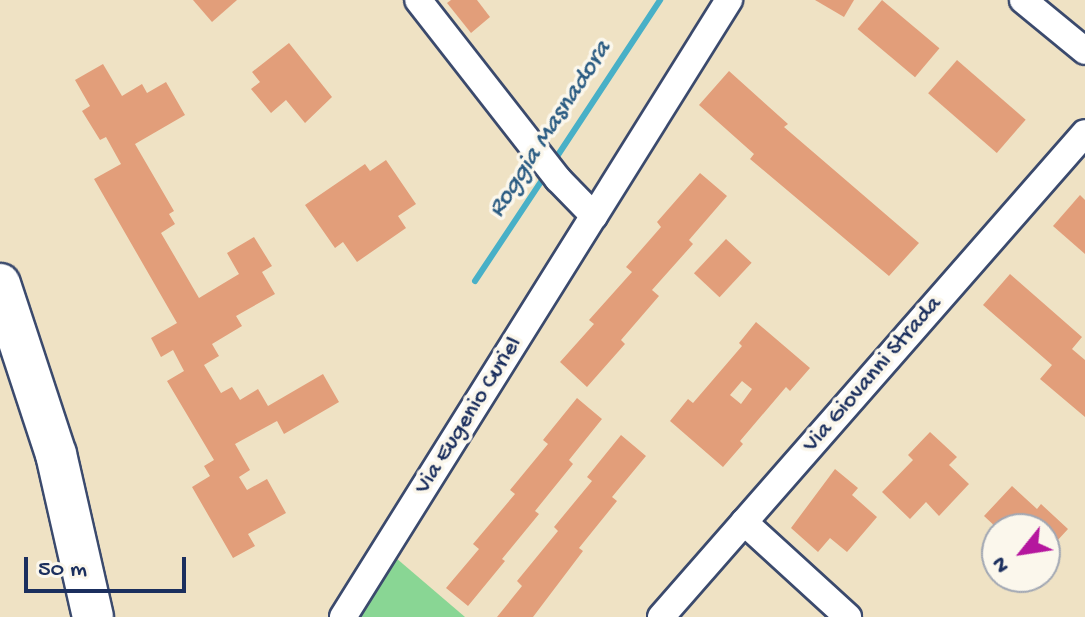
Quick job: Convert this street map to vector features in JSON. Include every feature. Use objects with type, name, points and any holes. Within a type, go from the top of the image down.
[{"type":"main road","points":[[0,284],[34,379],[59,469],[93,617]]},
{"type":"main road","points":[[59,469],[69,617]]},
{"type":"street","points":[[418,0],[540,157],[594,216]]},
{"type":"street","name":"Via Eugenio Curiel","points":[[343,617],[729,0]]},
{"type":"street","points":[[1023,0],[1085,51]]},
{"type":"street","name":"Via Giovanni Strada","points":[[661,617],[1085,133]]},
{"type":"street","points":[[744,522],[848,617]]},
{"type":"green space","points":[[396,558],[465,617],[358,617]]},
{"type":"building","points":[[193,0],[237,0],[212,22]]},
{"type":"building","points":[[451,0],[477,0],[490,17],[471,33],[447,3]]},
{"type":"building","points":[[815,0],[854,0],[844,17]]},
{"type":"building","points":[[882,0],[939,48],[915,77],[858,29]]},
{"type":"building","points":[[289,43],[332,97],[305,123],[286,100],[271,113],[251,89],[260,82],[252,72]]},
{"type":"building","points":[[957,60],[1026,120],[997,153],[928,93]]},
{"type":"building","points":[[103,64],[122,96],[142,84],[147,93],[166,82],[185,115],[135,144],[174,211],[169,214],[175,224],[161,233],[199,298],[239,274],[227,253],[254,237],[272,266],[262,272],[275,294],[236,316],[242,326],[212,344],[219,356],[204,365],[221,393],[232,387],[240,400],[258,389],[268,406],[323,374],[339,402],[284,434],[277,421],[235,444],[250,470],[239,477],[247,490],[267,479],[286,513],[248,534],[255,546],[233,558],[192,487],[210,476],[204,466],[214,460],[167,381],[184,371],[173,350],[161,357],[151,338],[177,323],[94,179],[121,164],[106,137],[100,140],[82,111],[90,106],[75,80]]},
{"type":"building","points":[[729,71],[788,124],[784,127],[919,243],[889,276],[750,159],[754,154],[699,105]]},
{"type":"building","points":[[386,160],[416,204],[398,216],[406,228],[357,262],[343,242],[335,248],[305,205],[365,164],[370,171]]},
{"type":"building","points":[[700,173],[727,196],[689,240],[693,244],[652,290],[659,296],[621,340],[625,344],[587,387],[560,362],[594,324],[589,320],[632,272],[626,267],[661,227],[657,222]]},
{"type":"building","points":[[1080,195],[1085,200],[1085,254],[1053,226]]},
{"type":"building","points":[[726,239],[752,263],[720,297],[694,273]]},
{"type":"building","points":[[1010,274],[1082,337],[1072,349],[1085,360],[1085,417],[1040,379],[1052,365],[983,305]]},
{"type":"building","points":[[756,322],[810,368],[790,391],[786,387],[740,441],[743,444],[723,467],[670,421],[688,399],[693,403],[742,346],[739,343]],"holes":[[[742,381],[752,389],[741,404],[730,395]]]},
{"type":"building","points":[[577,398],[602,419],[569,460],[573,464],[535,511],[539,514],[468,606],[446,588],[479,549],[473,544],[515,494],[510,490],[548,444],[543,440]]},
{"type":"building","points":[[930,432],[957,457],[949,465],[969,484],[939,516],[926,502],[910,519],[882,492],[913,460],[908,455]]},
{"type":"building","points":[[621,435],[646,456],[612,497],[617,501],[579,548],[583,551],[533,617],[497,617],[522,586],[517,581],[558,531],[554,527],[592,481],[587,477]]},
{"type":"building","points":[[835,469],[858,488],[852,495],[877,517],[847,552],[830,538],[818,552],[791,528]]},
{"type":"building","points":[[1012,486],[1037,509],[1041,504],[1051,513],[987,513]]},
{"type":"building","points":[[1061,523],[1068,529],[1061,537]]},
{"type":"waterway","name":"Roggia Masnadora","points":[[554,161],[660,0]]},
{"type":"waterway","name":"Roggia Masnadora","points":[[475,281],[546,174]]}]
